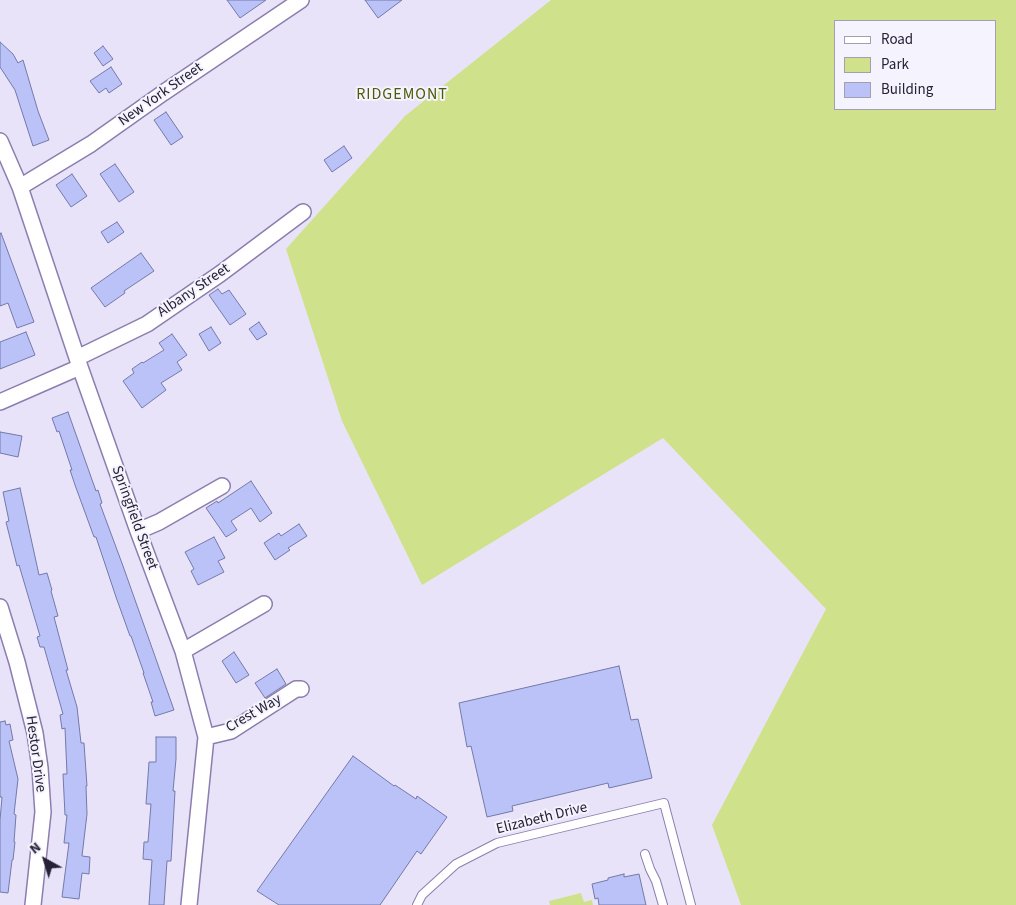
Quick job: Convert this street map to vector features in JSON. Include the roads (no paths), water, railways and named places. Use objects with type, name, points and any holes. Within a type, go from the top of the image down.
[{"type":"street","name":"New York Street","points":[[20,187],[92,144],[163,93],[301,0]]},
{"type":"street","name":"Springfield Street","points":[[0,141],[20,187],[138,531],[183,651],[206,737],[189,905]]},
{"type":"street","name":"Albany Street","points":[[79,362],[146,324],[220,274],[303,212]]},
{"type":"street","points":[[0,402],[79,362]]},
{"type":"street","points":[[138,531],[159,522],[222,486]]},
{"type":"street","points":[[183,651],[264,604]]},
{"type":"street","name":"Hestor Drive","points":[[0,607],[17,662],[35,732],[40,768],[43,812],[33,905]]},
{"type":"street","name":"Crest Way","points":[[206,737],[231,731],[296,689],[301,689]]},
{"type":"lane","name":"Elizabeth Drive","points":[[417,905],[422,895],[456,864],[497,843],[664,803],[691,905]]},
{"type":"lane","points":[[645,854],[656,881],[662,905]]},
{"type":"district","name":"RIDGEMONT","points":[[402,95]]}]
